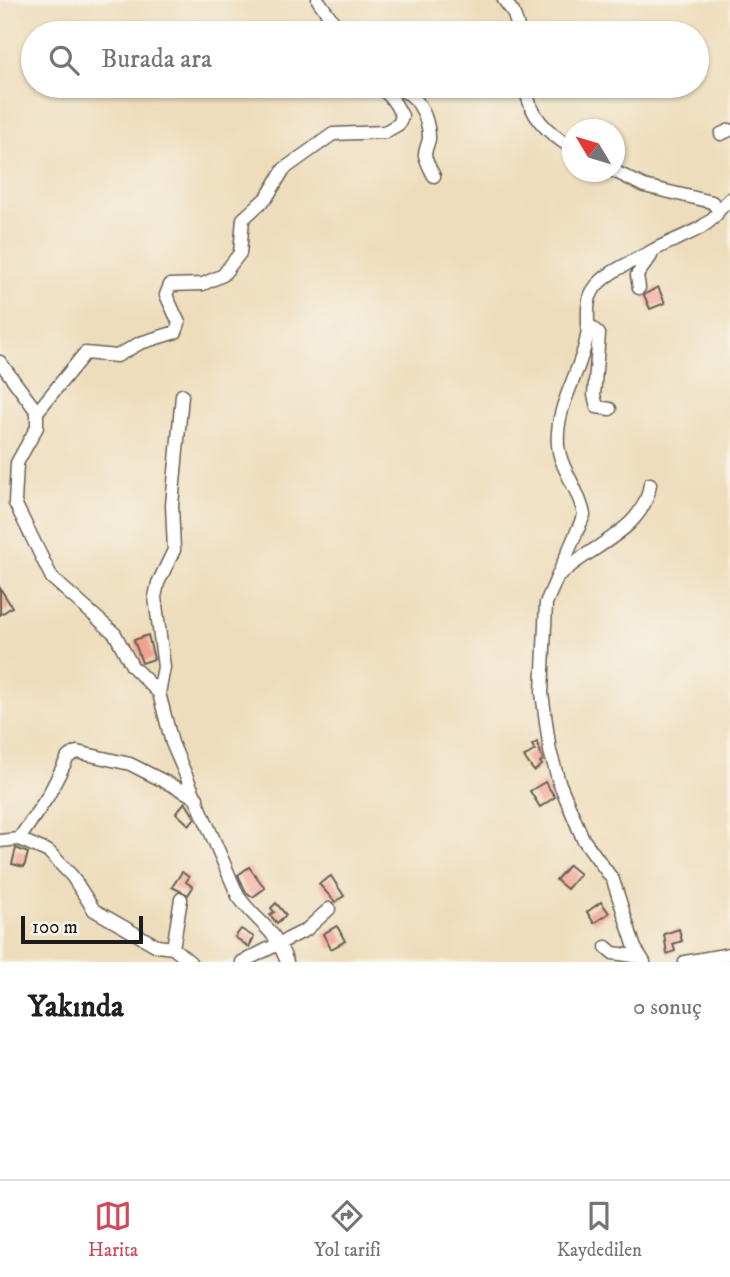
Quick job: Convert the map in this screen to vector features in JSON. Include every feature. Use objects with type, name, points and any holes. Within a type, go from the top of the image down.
[{"type":"street","points":[[318,0],[333,21]]},
{"type":"street","points":[[504,0],[516,21]]},
{"type":"street","points":[[37,412],[85,353],[117,356],[140,343],[176,332],[179,323],[166,295],[170,285],[203,284],[223,275],[240,253],[243,219],[267,197],[284,169],[333,134],[385,132],[399,124],[402,116],[391,98]]},
{"type":"street","points":[[416,98],[429,137],[425,157],[434,176]]},
{"type":"street","points":[[529,98],[537,119],[546,130],[562,141]]},
{"type":"street","points":[[625,176],[644,186],[712,202],[719,210]]},
{"type":"street","points":[[643,960],[635,948],[613,880],[583,839],[559,782],[550,751],[542,693],[544,614],[584,515],[581,499],[558,445],[561,409],[587,340],[593,289],[605,277],[708,224],[730,199]]},
{"type":"street","points":[[639,288],[637,275],[654,250]]},
{"type":"street","points":[[588,324],[599,334],[594,395],[597,407],[610,409]]},
{"type":"street","points":[[0,362],[37,412],[37,427],[17,463],[15,503],[52,578],[115,634],[132,666],[159,693]]},
{"type":"street","points":[[182,395],[172,505],[174,550],[158,583],[155,597],[164,667],[159,693],[172,743],[238,896],[247,908],[267,923],[287,962]]},
{"type":"street","points":[[559,576],[578,558],[617,535],[633,519],[646,504],[650,484]]},
{"type":"street","points":[[19,839],[48,796],[68,757],[77,752],[130,764],[197,798]]},
{"type":"street","points":[[0,841],[19,839],[50,852],[72,876],[94,910],[157,946],[173,948],[190,962]]},
{"type":"street","points":[[173,948],[181,899]]},
{"type":"street","points":[[242,962],[306,930],[329,909]]},
{"type":"street","points":[[606,947],[613,953],[643,960]]},
{"type":"street","points":[[685,962],[730,954]]},
{"type":"building","points":[[658,287],[665,303],[650,309],[644,295]]},
{"type":"building","points":[[0,588],[12,607],[0,615]]},
{"type":"building","points":[[148,635],[154,659],[142,663],[134,640]]},
{"type":"building","points":[[537,742],[543,760],[540,762],[542,765],[534,771],[524,757],[535,750],[532,745]]},
{"type":"building","points":[[545,782],[555,797],[540,807],[530,791]]},
{"type":"building","points":[[185,802],[195,818],[189,825],[176,813]]},
{"type":"building","points":[[16,848],[28,853],[24,867],[12,864]]},
{"type":"building","points":[[569,865],[580,874],[567,889],[556,880]]},
{"type":"building","points":[[249,867],[265,888],[253,897],[246,892],[238,875]]},
{"type":"building","points":[[182,872],[189,877],[186,882],[193,887],[188,895],[172,887]]},
{"type":"building","points":[[331,876],[344,896],[335,902],[319,884]]},
{"type":"building","points":[[601,902],[609,913],[594,923],[587,912]]},
{"type":"building","points":[[276,903],[286,915],[277,923],[270,915],[274,912],[271,908]]},
{"type":"building","points":[[337,926],[345,941],[331,949],[323,934]]},
{"type":"building","points":[[241,929],[254,937],[249,947],[235,937]]},
{"type":"building","points":[[679,929],[682,941],[673,944],[675,951],[667,954],[664,934]]}]
